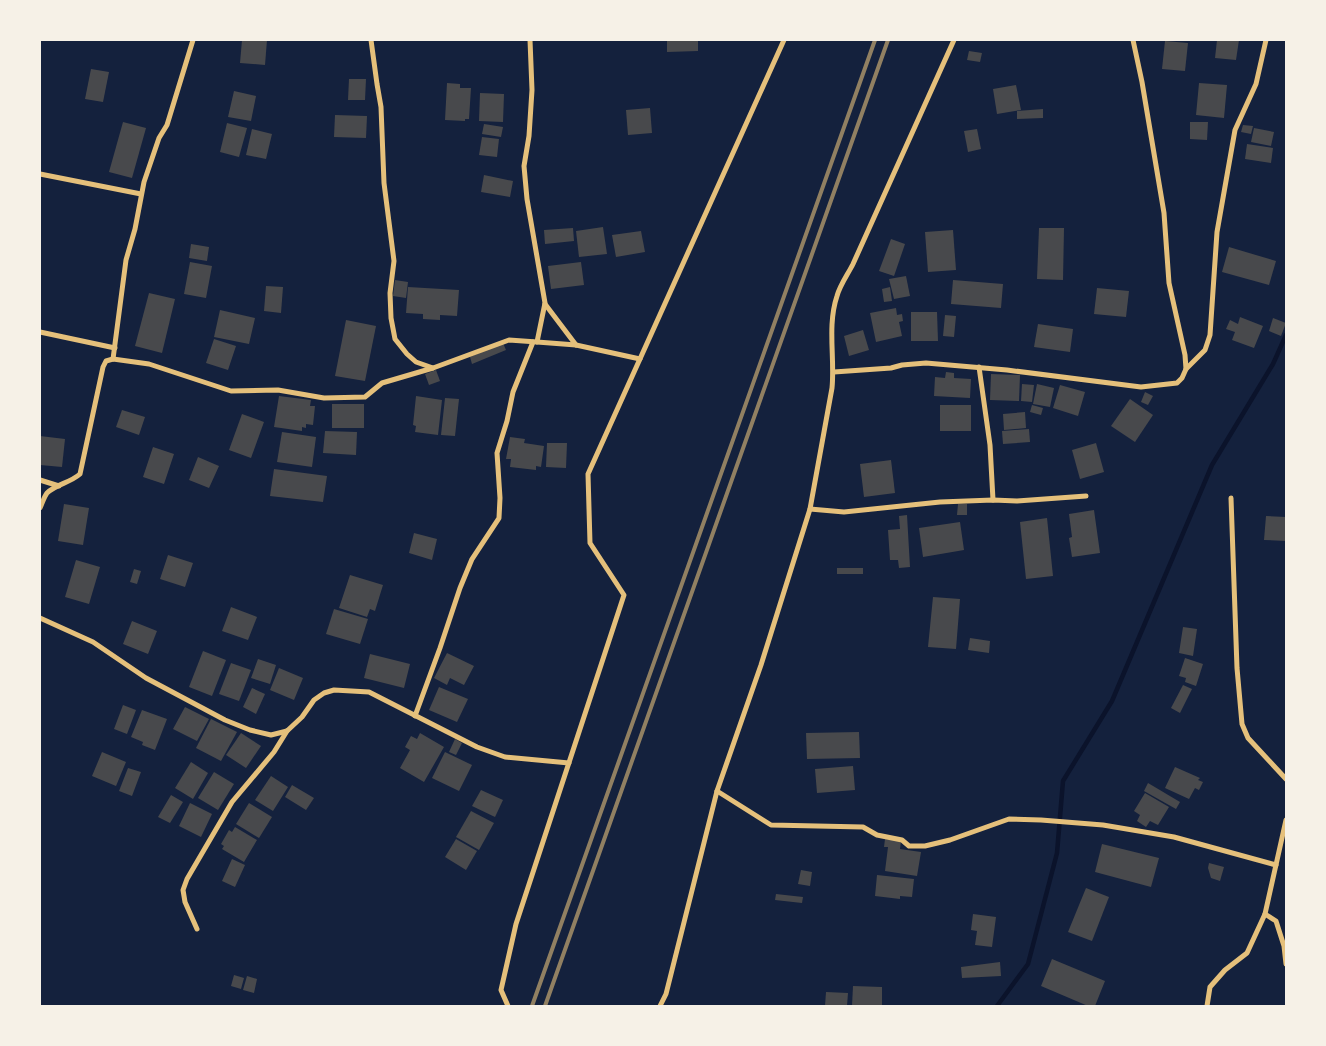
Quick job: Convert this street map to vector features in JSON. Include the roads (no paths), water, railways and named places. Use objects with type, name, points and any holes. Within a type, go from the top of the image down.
[{"type":"street","points":[[113,359],[126,260],[136,229],[141,194],[158,138],[167,125],[193,40]]},
{"type":"street","points":[[371,40],[376,84],[381,107],[384,183],[394,261],[390,294],[390,318],[395,339],[407,354],[416,362],[433,368]]},
{"type":"street","points":[[415,716],[472,559],[499,518],[500,498],[497,453],[507,421],[513,392],[535,342],[545,303],[527,200],[524,166],[529,136],[532,90],[530,40]]},
{"type":"street","points":[[508,1006],[501,990],[516,924],[624,595],[590,543],[588,474],[784,40]]},
{"type":"street","points":[[660,1006],[666,994],[717,791],[761,665],[810,510],[832,388],[834,372],[831,331],[837,295],[853,264],[954,40]]},
{"type":"street","points":[[1133,40],[1164,212],[1169,283],[1185,355],[1186,369]]},
{"type":"street","points":[[834,372],[892,368],[902,365],[926,363],[979,367],[1141,387],[1177,383],[1182,378],[1186,369],[1205,350],[1210,335],[1218,232],[1235,130],[1256,84],[1266,40]]},
{"type":"street","points":[[40,174],[141,194]]},
{"type":"street","points":[[545,303],[576,345]]},
{"type":"street","points":[[40,332],[115,348]]},
{"type":"street","points":[[40,508],[46,494],[73,480],[80,474],[103,367],[106,361],[113,359],[149,364],[231,390],[278,390],[324,398],[365,396],[382,383],[433,368],[509,340],[576,345],[640,359]]},
{"type":"street","points":[[979,367],[990,445],[993,500]]},
{"type":"street","points":[[40,480],[59,486]]},
{"type":"street","points":[[810,510],[844,512],[932,502],[1017,501],[1086,496]]},
{"type":"street","points":[[1231,498],[1237,668],[1242,724],[1248,738],[1286,779]]},
{"type":"street","points":[[40,618],[93,642],[146,678],[225,720],[250,730],[271,735],[287,731]]},
{"type":"street","points":[[197,929],[185,902],[183,890],[187,879],[232,802],[274,752],[287,731],[302,717],[314,700],[324,693],[334,690],[369,692],[477,747],[505,757],[569,763]]},
{"type":"street","points":[[717,791],[771,825],[863,827],[876,835],[902,840],[909,846],[925,846],[950,840],[1009,819],[1041,820],[1103,825],[1174,837],[1276,865]]},
{"type":"street","points":[[1207,1006],[1210,987],[1226,970],[1247,953],[1265,914],[1286,820]]},
{"type":"street","points":[[1265,914],[1276,921],[1284,946],[1286,964]]},
{"type":"waterway","points":[[997,1006],[1028,964],[1057,853],[1063,781],[1112,701],[1212,465],[1273,364],[1286,335]]},
{"type":"railway","points":[[532,1006],[875,40]]},
{"type":"railway","points":[[545,1006],[888,40]]}]
